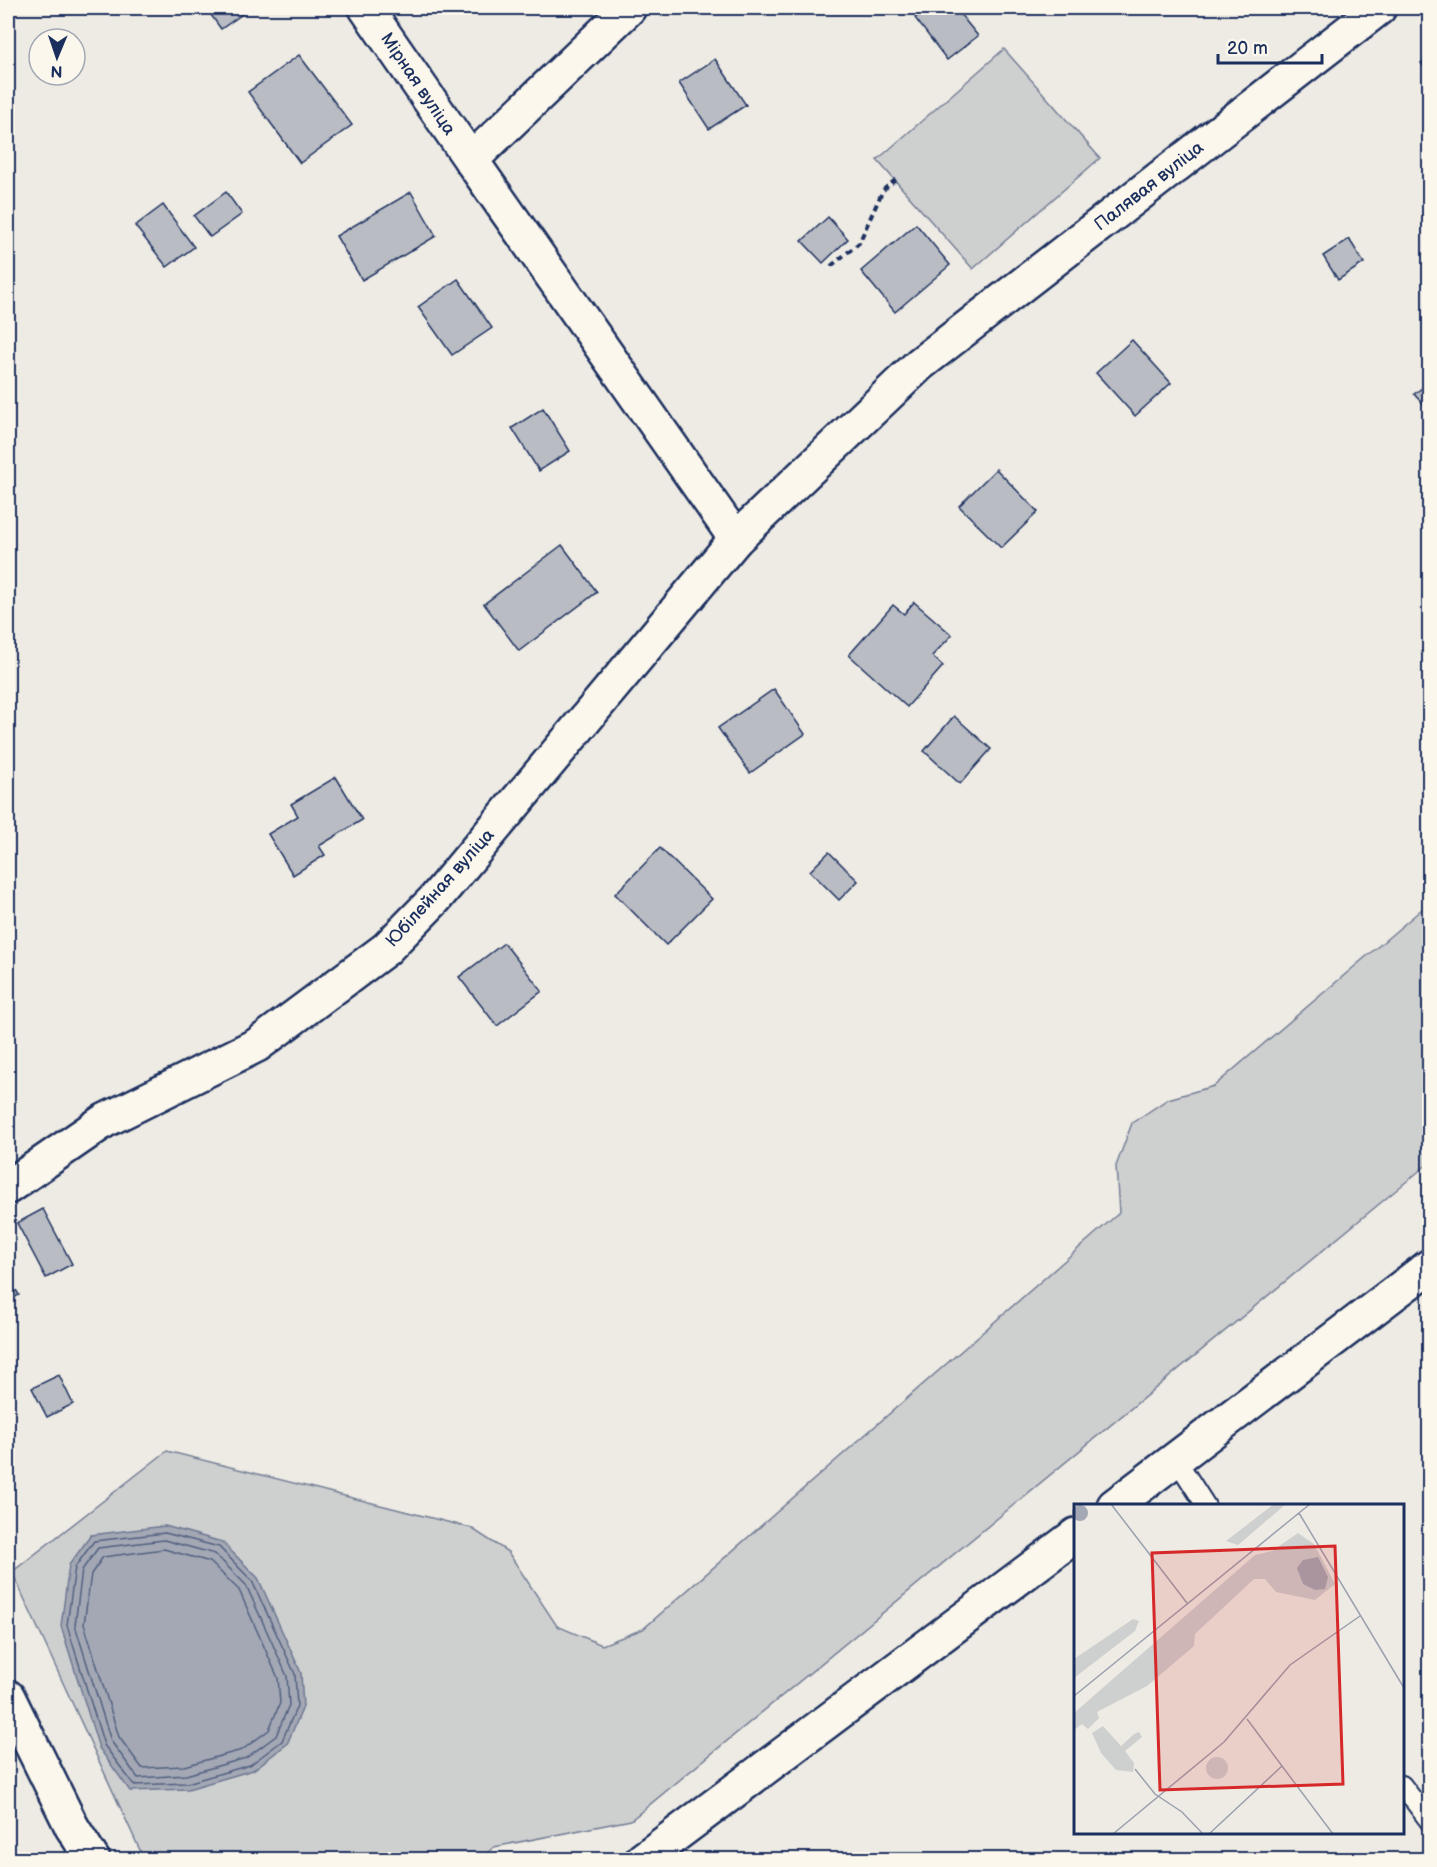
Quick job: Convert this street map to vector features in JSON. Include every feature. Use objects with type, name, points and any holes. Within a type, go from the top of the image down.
[{"type":"street","name":"Мірная вуліца","points":[[366,8],[736,539]]},
{"type":"street","points":[[471,160],[629,8]]},
{"type":"street","name":"Палявая вуліца","points":[[736,539],[920,364],[1379,8]]},
{"type":"street","name":"Юбілейная вуліца","points":[[8,1187],[104,1121],[257,1045],[386,949],[435,899],[736,539]]},
{"type":"street","points":[[1117,1504],[1430,1266]]},
{"type":"street","points":[[642,1860],[1074,1536]]},
{"type":"street","points":[[8,1697],[72,1827],[93,1860]]},
{"type":"lane","points":[[1176,1459],[1205,1504]]},
{"type":"lane","points":[[1404,1788],[1430,1822]]},
{"type":"path","points":[[831,266],[859,243],[884,190],[899,177]]},
{"type":"shaded area","points":[[1004,49],[1100,158],[973,269],[877,160]]},
{"type":"shaded area","points":[[1429,903],[1429,1163],[631,1820],[494,1847],[480,1859],[144,1859],[12,1572],[167,1451],[471,1528],[508,1552],[557,1626],[602,1645],[643,1629],[1119,1213],[1116,1166],[1132,1123],[1168,1099],[1214,1086]]},
{"type":"water","points":[[165,1526],[222,1542],[258,1578],[301,1673],[303,1707],[287,1744],[253,1770],[188,1789],[130,1791],[99,1748],[61,1626],[69,1565],[91,1535]]},
{"type":"building","points":[[206,8],[251,8],[221,29]]},
{"type":"building","points":[[928,8],[955,8],[978,36],[947,60],[915,18]]},
{"type":"building","points":[[299,55],[352,125],[300,163],[248,92]]},
{"type":"building","points":[[1430,57],[1430,74],[1421,63]]},
{"type":"building","points":[[715,59],[746,105],[709,129],[679,83]]},
{"type":"building","points":[[226,192],[242,214],[210,237],[194,216]]},
{"type":"building","points":[[411,192],[436,236],[362,280],[336,236]]},
{"type":"building","points":[[163,205],[194,247],[167,267],[135,226]]},
{"type":"building","points":[[828,217],[848,239],[823,263],[802,241]]},
{"type":"building","points":[[916,224],[950,265],[895,312],[861,271]]},
{"type":"building","points":[[1349,239],[1364,263],[1338,280],[1323,256]]},
{"type":"building","points":[[458,279],[492,328],[452,355],[418,307]]},
{"type":"building","points":[[1132,340],[1171,383],[1135,416],[1096,373]]},
{"type":"building","points":[[1430,382],[1430,412],[1414,394]]},
{"type":"building","points":[[543,408],[570,451],[539,471],[512,428]]},
{"type":"building","points":[[996,469],[1038,512],[1001,548],[959,506]]},
{"type":"building","points":[[562,545],[597,592],[519,651],[484,604]]},
{"type":"building","points":[[914,602],[952,635],[932,656],[943,666],[907,707],[849,655],[893,605],[904,614]]},
{"type":"building","points":[[774,689],[805,734],[750,773],[718,728]]},
{"type":"building","points":[[954,716],[991,749],[960,784],[924,751]]},
{"type":"building","points":[[336,777],[362,820],[319,846],[325,855],[293,875],[268,834],[298,816],[291,804]]},
{"type":"building","points":[[660,848],[712,899],[666,945],[615,894]]},
{"type":"building","points":[[829,852],[858,881],[839,900],[810,871]]},
{"type":"building","points":[[504,943],[542,991],[497,1026],[459,977]]},
{"type":"building","points":[[43,1209],[72,1264],[46,1278],[17,1223]]},
{"type":"building","points":[[8,1276],[19,1295],[8,1301]]},
{"type":"building","points":[[59,1375],[73,1404],[47,1417],[32,1388]]}]
